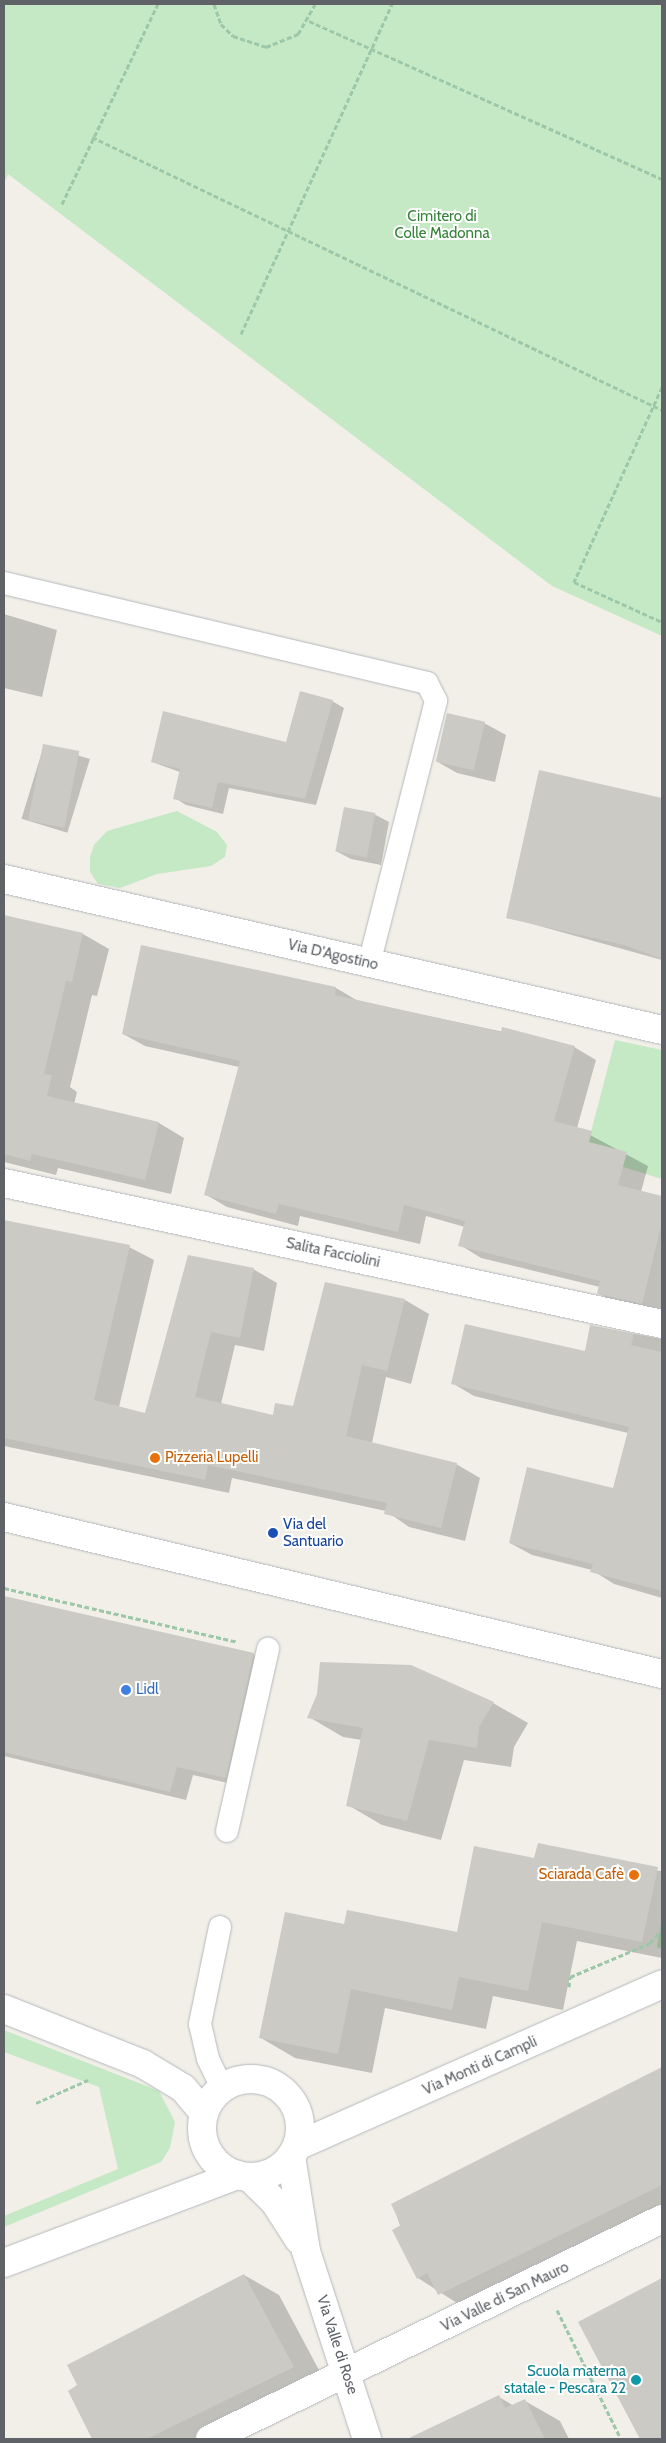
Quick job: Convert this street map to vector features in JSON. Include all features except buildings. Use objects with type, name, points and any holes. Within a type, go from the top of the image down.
[{"type":"street","name":"Via D'Agostino","points":[[4,879],[662,1030]]},
{"type":"street","name":"Salita Facciolini","points":[[4,1182],[661,1320]]},
{"type":"street","points":[[4,1516],[662,1674]]},
{"type":"street","name":"Via Monti di Campli","points":[[294,2151],[662,1984]]},
{"type":"street","points":[[4,2008],[143,2064],[183,2088],[204,2113],[207,2150],[225,2170],[243,2176]]},
{"type":"street","points":[[4,2263],[130,2213],[243,2176],[272,2172],[294,2151],[298,2114],[281,2089],[252,2079],[222,2088],[204,2113]]},
{"type":"street","points":[[130,2213],[188,2178],[207,2150]]},
{"type":"street","name":"Via Valle di Rose","points":[[294,2151],[306,2251],[367,2439]]},
{"type":"street","name":"Via Valle di Rose","points":[[243,2176],[274,2202],[306,2251]]},
{"type":"street","name":"Via Valle di San Mauro","points":[[210,2439],[347,2375],[662,2219]]},
{"type":"lane","points":[[4,582],[427,683],[436,701],[369,963]]},
{"type":"lane","points":[[227,1830],[268,1649]]},
{"type":"lane","points":[[220,1927],[200,2024],[208,2060],[222,2088]]},
{"type":"path","points":[[62,204],[92,137],[158,4]]},
{"type":"path","points":[[214,4],[221,24],[248,44],[283,44],[309,21],[315,4]]},
{"type":"path","points":[[240,334],[392,4]]},
{"type":"path","points":[[309,21],[662,179]]},
{"type":"path","points":[[92,137],[662,410]]},
{"type":"path","points":[[662,387],[574,582],[662,622]]},
{"type":"path","points":[[4,1588],[268,1649]]},
{"type":"path","points":[[650,1943],[662,1929]]},
{"type":"path","points":[[36,2103],[99,2075]]},
{"type":"path","points":[[541,2279],[621,2439]]},
{"type":"green space","name":"Cimitero di Colle Madonna","points":[[4,4],[662,4],[662,636],[552,586],[8,174],[4,184]]},
{"type":"green space","points":[[177,811],[217,832],[227,845],[225,857],[211,866],[157,874],[120,888],[98,884],[90,872],[90,857],[94,845],[107,831]]},
{"type":"green space","points":[[615,1040],[662,1050],[662,1179],[585,1155]]},
{"type":"green space","points":[[662,1917],[662,1947],[658,1949],[657,1946]]},
{"type":"green space","points":[[4,2030],[159,2091],[175,2122],[170,2148],[161,2162],[4,2227],[4,2216],[118,2169],[99,2087],[4,2052]]},
{"type":"place","name":"Pizzeria Lupelli","points":[[155,1458]]},
{"type":"place","name":"Via del Santuario","points":[[273,1533]]},
{"type":"place","name":"Lidl","points":[[126,1690]]},
{"type":"place","name":"Sciarada Cafè","points":[[634,1875]]},
{"type":"place","name":"Scuola materna statale - Pescara 22","points":[[636,2380]]}]
